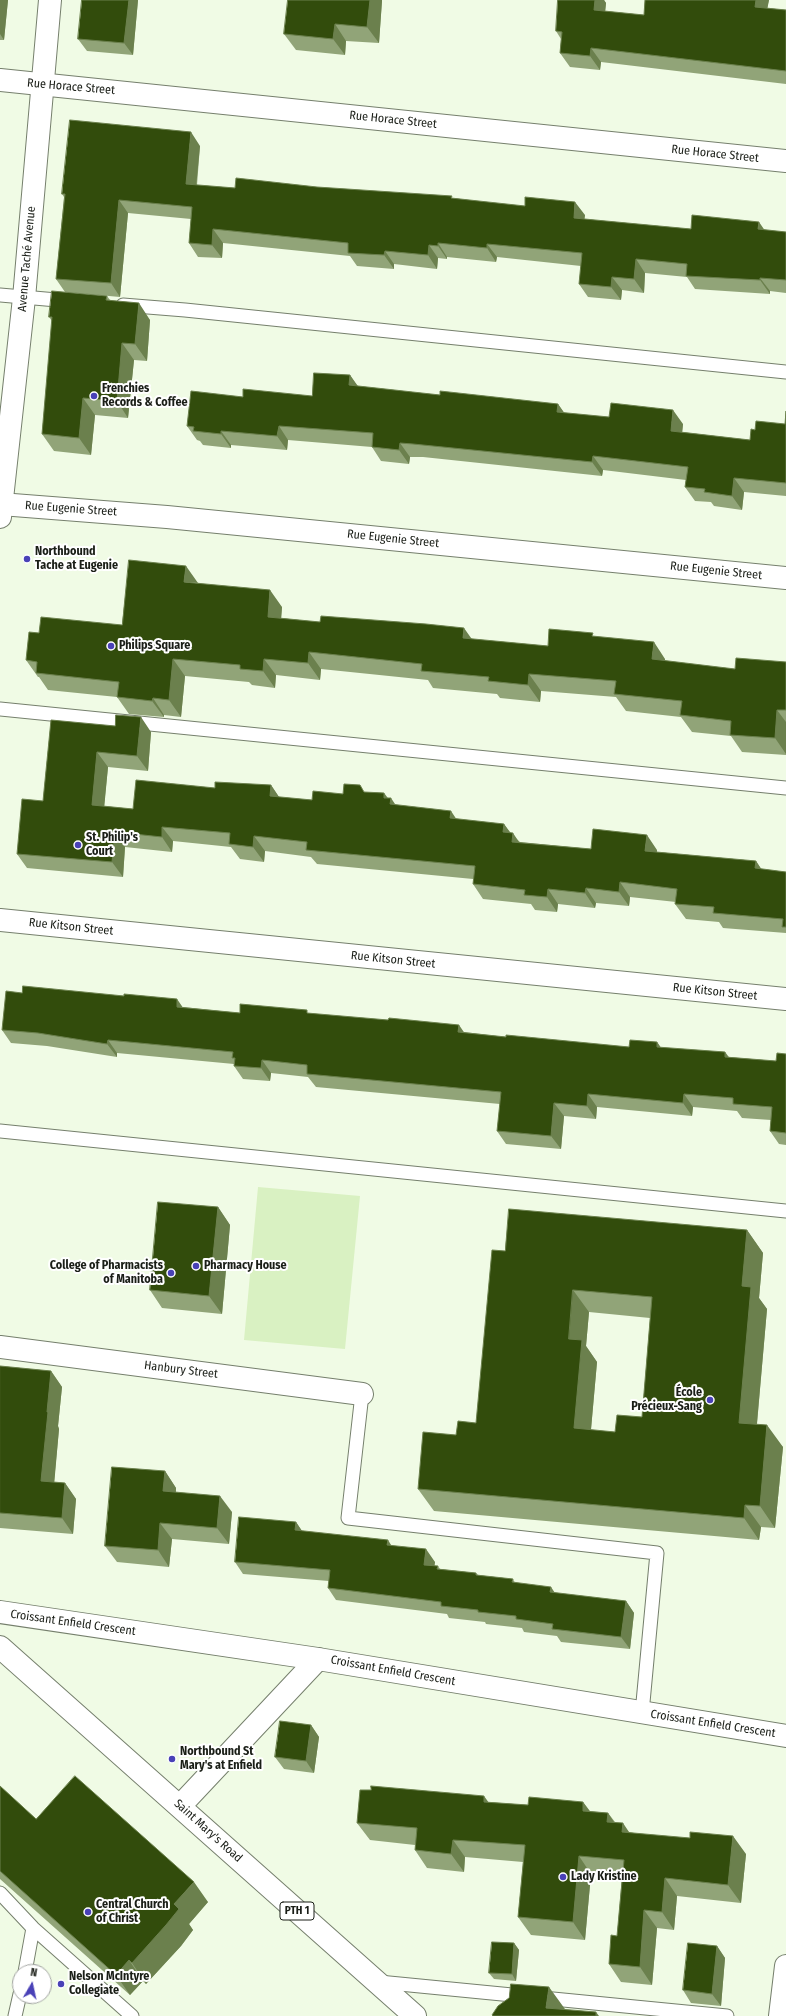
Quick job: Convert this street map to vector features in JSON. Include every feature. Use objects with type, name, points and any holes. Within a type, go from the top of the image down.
[{"type":"main road","name":"Avenue Taché Avenue","points":[[0,509],[24,298],[50,0]]},
{"type":"main road","name":"Rue Horace Street","points":[[0,80],[786,161]]},
{"type":"main road","name":"Rue Eugenie Street","points":[[0,509],[167,516],[786,578]]},
{"type":"main road","name":"Rue Kitson Street","points":[[0,920],[786,999]]},
{"type":"main road","name":"Hanbury Street","points":[[0,1347],[362,1394]]},
{"type":"main road","name":"Croissant Enfield Crescent","points":[[0,1612],[318,1658],[786,1736]]},
{"type":"main road","name":"Saint Mary's Road","points":[[0,1647],[415,2016]]},
{"type":"main road","points":[[180,1806],[318,1658]]},
{"type":"main road","points":[[780,2016],[786,1966]]},
{"type":"lane","points":[[0,295],[83,302]]},
{"type":"lane","points":[[107,304],[185,310],[786,372]]},
{"type":"lane","points":[[0,709],[786,788]]},
{"type":"lane","points":[[0,1131],[786,1211]]},
{"type":"lane","points":[[362,1394],[348,1518],[657,1553],[642,1713]]},
{"type":"lane","points":[[0,1894],[33,1928],[132,2016]]},
{"type":"lane","points":[[26,1964],[33,1928]]},
{"type":"lane","points":[[376,1982],[728,2016]]},
{"type":"lane","points":[[15,2016],[18,2004]]},
{"type":"green space","points":[[258,1187],[360,1196],[345,1349],[244,1340]]},
{"type":"building","points":[[82,0],[129,0],[124,43],[78,39]]},
{"type":"building","points":[[288,0],[370,0],[367,27],[335,24],[333,39],[284,34]]},
{"type":"building","points":[[558,0],[595,0],[594,10],[644,15],[645,0],[756,0],[755,7],[786,10],[786,71],[591,48],[590,56],[560,53],[562,32],[556,31]]},
{"type":"building","points":[[70,120],[191,132],[186,184],[235,188],[236,178],[317,187],[452,196],[451,198],[525,206],[525,197],[575,202],[574,218],[691,229],[692,215],[759,222],[758,229],[786,232],[786,280],[686,276],[687,264],[636,259],[634,279],[612,277],[611,287],[579,284],[582,253],[487,244],[487,248],[438,243],[438,246],[429,245],[428,255],[385,251],[384,255],[348,253],[348,243],[213,229],[212,245],[189,243],[192,207],[119,200],[111,283],[56,279],[65,194],[62,194]]},
{"type":"building","points":[[52,291],[107,296],[106,300],[139,303],[135,344],[122,343],[117,401],[83,398],[79,438],[42,434],[52,317],[49,317]]},
{"type":"building","points":[[314,373],[350,375],[349,385],[440,395],[440,391],[558,404],[557,412],[609,417],[611,403],[673,410],[671,431],[750,440],[751,429],[755,430],[756,421],[785,424],[786,411],[786,483],[734,478],[732,496],[704,492],[705,489],[685,487],[688,467],[593,456],[592,462],[400,443],[399,450],[372,447],[373,433],[279,426],[277,436],[221,431],[221,434],[193,431],[194,427],[187,426],[191,391],[243,397],[243,389],[312,396]]},
{"type":"building","points":[[129,560],[186,566],[184,582],[270,590],[268,617],[320,622],[321,616],[426,624],[464,628],[463,638],[548,646],[549,629],[593,633],[592,636],[654,642],[652,659],[735,669],[736,658],[786,662],[786,710],[777,710],[775,738],[730,735],[731,721],[680,715],[682,701],[614,694],[616,681],[529,674],[528,685],[488,681],[489,677],[421,671],[422,664],[309,652],[308,663],[264,659],[263,671],[240,669],[240,665],[173,659],[169,700],[153,698],[152,701],[117,697],[119,682],[36,673],[37,662],[26,660],[29,632],[39,633],[41,617],[122,625]]},
{"type":"building","points":[[116,715],[141,717],[137,756],[97,752],[92,805],[133,809],[136,780],[215,788],[215,782],[271,785],[270,796],[312,800],[313,791],[343,794],[344,784],[360,785],[364,792],[384,793],[384,798],[391,798],[390,804],[451,811],[450,818],[504,824],[503,832],[513,833],[512,842],[591,849],[593,829],[647,835],[645,851],[756,861],[755,868],[786,872],[786,927],[782,927],[783,919],[713,913],[714,907],[675,904],[677,889],[620,882],[619,892],[586,888],[585,893],[548,889],[547,897],[524,895],[525,890],[473,884],[475,866],[306,850],[307,842],[254,836],[253,847],[229,844],[230,833],[162,827],[162,837],[115,832],[112,862],[17,854],[22,799],[43,801],[51,720],[115,726]]},
{"type":"building","points":[[23,986],[124,996],[124,994],[177,999],[177,1007],[240,1013],[240,1004],[307,1010],[307,1013],[388,1020],[389,1018],[459,1025],[458,1032],[506,1037],[506,1035],[629,1047],[630,1040],[657,1042],[657,1047],[725,1052],[725,1057],[776,1061],[777,1053],[786,1054],[786,1133],[770,1131],[772,1107],[733,1104],[733,1098],[684,1094],[683,1103],[588,1094],[587,1106],[554,1103],[551,1136],[497,1131],[501,1092],[307,1074],[307,1065],[262,1060],[261,1068],[234,1066],[235,1058],[232,1058],[233,1052],[108,1040],[107,1044],[38,1033],[2,1030],[6,991],[22,993]]},
{"type":"building","name":"Pharmacy House","points":[[158,1202],[218,1207],[209,1296],[150,1290]]},
{"type":"building","name":"École Précieux-Sang","points":[[509,1209],[747,1230],[742,1286],[751,1287],[739,1423],[767,1425],[760,1506],[745,1505],[744,1518],[418,1489],[423,1432],[456,1435],[458,1421],[476,1423],[492,1250],[505,1251]],"holes":[[[573,1290],[652,1297],[642,1417],[617,1415],[615,1432],[574,1428],[582,1340],[569,1339]]]},
{"type":"building","points":[[0,1366],[51,1371],[41,1481],[65,1483],[62,1518],[0,1513]]},
{"type":"building","points":[[112,1467],[165,1471],[163,1491],[220,1496],[217,1528],[160,1523],[158,1550],[105,1546]]},
{"type":"building","points":[[239,1517],[296,1522],[295,1530],[388,1540],[387,1545],[426,1549],[424,1565],[438,1566],[437,1569],[513,1579],[512,1582],[551,1587],[550,1592],[626,1601],[621,1637],[552,1629],[553,1624],[516,1619],[516,1616],[441,1606],[441,1602],[328,1588],[330,1570],[235,1562]]},
{"type":"building","points":[[280,1721],[311,1725],[306,1761],[275,1757]]},
{"type":"building","points":[[75,1776],[194,1882],[174,1904],[179,1909],[166,1925],[132,1963],[129,1960],[116,1975],[0,1871],[0,1786],[36,1819]]},
{"type":"building","points":[[371,1786],[484,1796],[484,1802],[528,1805],[529,1797],[583,1802],[583,1811],[608,1813],[607,1822],[623,1823],[622,1832],[690,1838],[690,1832],[733,1836],[728,1885],[665,1878],[662,1912],[644,1910],[640,1967],[609,1964],[611,1935],[617,1936],[624,1860],[579,1856],[573,1922],[518,1917],[525,1845],[453,1840],[451,1854],[415,1850],[417,1828],[357,1823],[360,1790],[371,1790]]},
{"type":"building","points":[[492,1942],[514,1943],[512,1974],[489,1973]]},
{"type":"building","points":[[688,1943],[717,1946],[712,1994],[683,1990]]},
{"type":"building","points":[[511,1984],[549,1987],[546,2008],[596,2012],[596,2016],[493,2016],[492,2015],[498,2006],[509,1998]]},
{"type":"place","name":"Frenchies Records & Coffee","points":[[94,396]]},
{"type":"place","name":"Northbound Tache at Eugenie","points":[[27,559]]},
{"type":"place","name":"Philips Square","points":[[111,646]]},
{"type":"place","name":"St. Philip's Court","points":[[78,845]]},
{"type":"place","name":"Pharmacy House","points":[[196,1266]]},
{"type":"place","name":"College of Pharmacists of Manitoba","points":[[171,1273]]},
{"type":"place","name":"École Précieux-Sang","points":[[710,1400]]},
{"type":"place","name":"Northbound St Mary's at Enfield","points":[[172,1759]]},
{"type":"place","name":"Lady Kristine","points":[[563,1877]]},
{"type":"place","name":"Central Church of Christ","points":[[88,1912]]},
{"type":"place","name":"Nelson McIntyre Collegiate","points":[[61,1984]]}]
